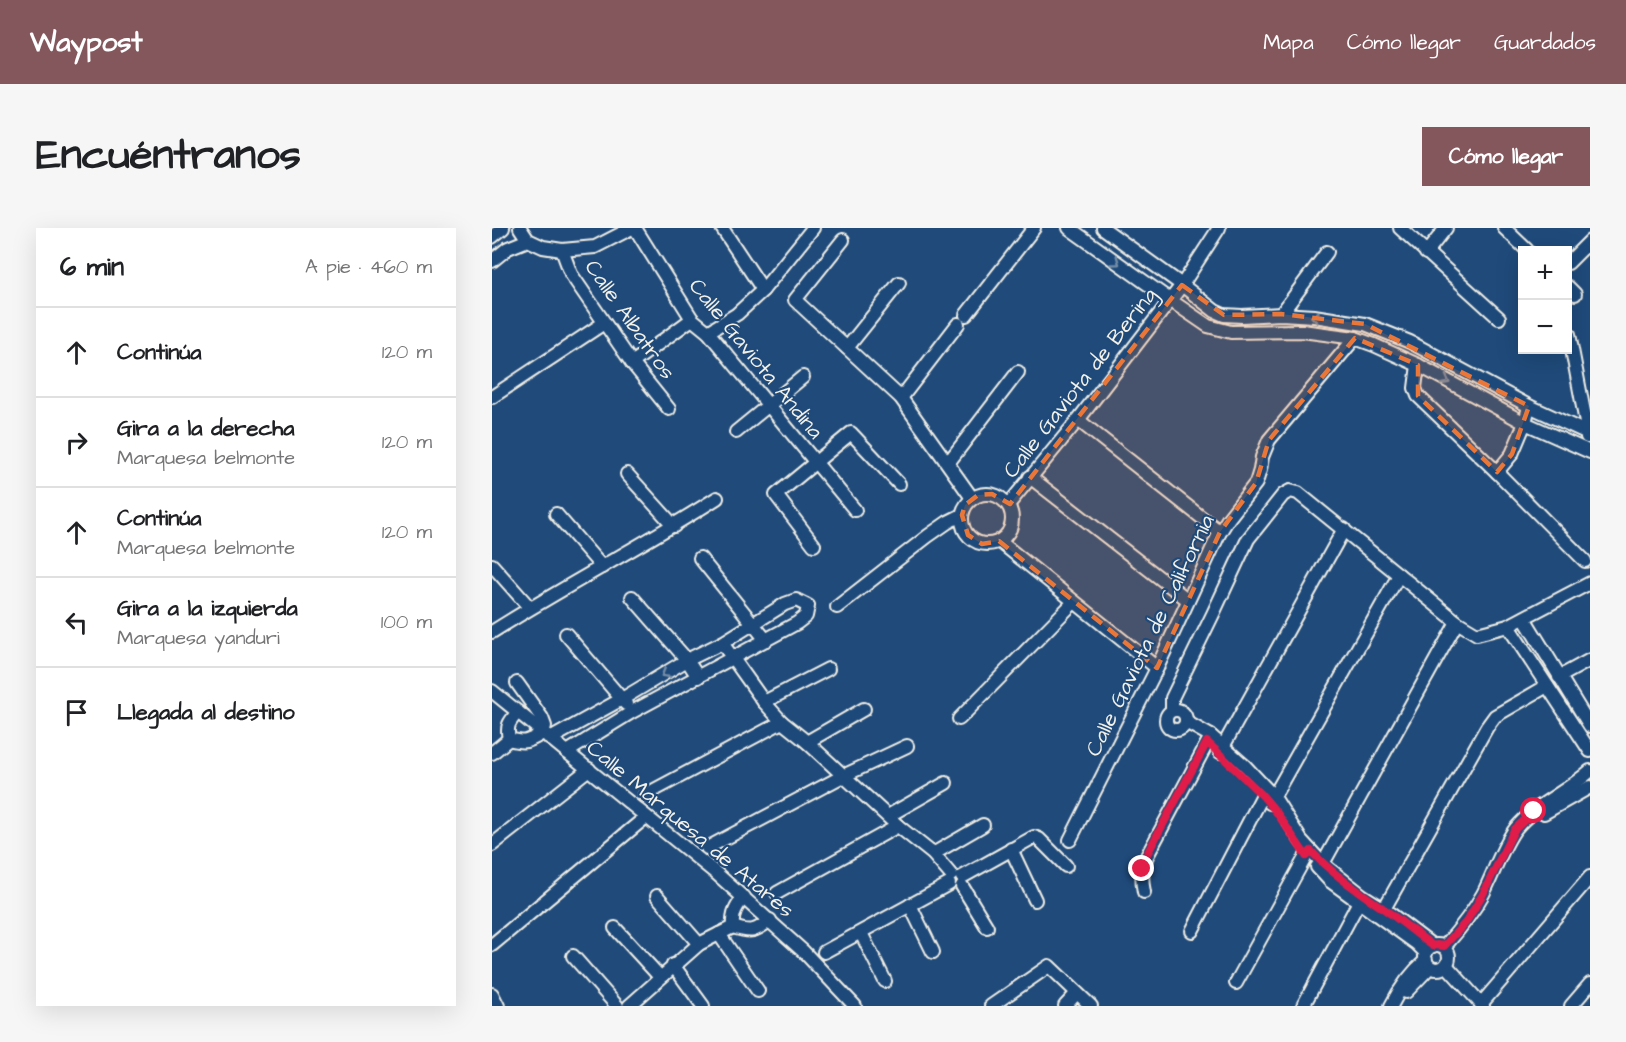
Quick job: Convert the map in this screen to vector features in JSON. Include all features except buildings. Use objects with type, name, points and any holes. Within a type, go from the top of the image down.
[{"type":"street","points":[[520,228],[528,240],[543,247],[562,250],[596,247],[633,228]]},
{"type":"street","name":"Calle Gaviota Andina","points":[[633,228],[692,319],[708,332],[855,510]]},
{"type":"street","points":[[722,228],[763,290]]},
{"type":"street","points":[[708,332],[737,314],[763,290],[813,228]]},
{"type":"street","points":[[901,398],[1034,228]]},
{"type":"street","points":[[1069,228],[1208,326],[1231,332],[1302,331],[1358,339],[1418,365],[1525,423],[1587,451],[1589,433],[1572,349]]},
{"type":"street","points":[[1103,228],[1215,311],[1224,315],[1314,316],[1365,324],[1410,342],[1529,406],[1589,433]]},
{"type":"street","name":"Calle Gaviota de Bering","points":[[1008,505],[1078,420],[1182,285],[1219,228]]},
{"type":"street","points":[[1400,228],[1499,318]]},
{"type":"street","points":[[1426,253],[1446,228]]},
{"type":"street","points":[[1504,228],[1523,246]]},
{"type":"street","points":[[492,261],[508,248],[528,240]]},
{"type":"street","points":[[843,240],[795,300],[901,398],[972,498]]},
{"type":"street","points":[[1572,259],[1590,240]]},
{"type":"street","name":"Calle Albatros","points":[[562,250],[571,274],[632,363],[669,409]]},
{"type":"street","points":[[1281,314],[1327,252]]},
{"type":"street","points":[[847,348],[899,283]]},
{"type":"street","points":[[632,363],[692,319]]},
{"type":"street","points":[[492,397],[604,323]]},
{"type":"street","name":"Calle Gaviota de California","points":[[1070,840],[1157,668],[1220,532],[1256,483],[1269,440],[1358,339]]},
{"type":"street","points":[[1418,365],[1415,388],[1418,396],[1585,561]]},
{"type":"street","points":[[948,464],[1018,372]]},
{"type":"street","points":[[736,432],[802,377]]},
{"type":"street","points":[[1497,472],[1512,454],[1525,423],[1529,406]]},
{"type":"street","points":[[1078,420],[1220,532]]},
{"type":"street","points":[[814,545],[776,495],[851,433],[899,484]]},
{"type":"street","points":[[627,474],[674,526]]},
{"type":"street","points":[[1030,477],[1188,600]]},
{"type":"street","name":"Calle Gaviota de California","points":[[1209,739],[1184,725],[1186,716],[1179,710],[1172,710],[1172,698],[1248,539],[1283,495],[1290,491],[1298,493],[1344,529]]},
{"type":"street","points":[[992,494],[1004,500],[1008,505],[1012,513],[1010,529],[999,541],[982,544],[974,541],[968,535],[963,521],[965,505],[972,498],[992,494]]},
{"type":"street","points":[[492,632],[674,526],[717,498]]},
{"type":"street","points":[[556,514],[602,567]]},
{"type":"street","points":[[837,607],[948,522],[963,521]]},
{"type":"street","points":[[1221,750],[1344,529],[1457,622],[1477,634],[1508,626],[1590,583]]},
{"type":"street","points":[[999,541],[1157,668]]},
{"type":"street","points":[[700,558],[766,639]]},
{"type":"street","points":[[492,565],[530,608]]},
{"type":"street","points":[[1192,931],[1268,796],[1399,575]]},
{"type":"street","points":[[632,597],[687,660],[698,677]]},
{"type":"street","points":[[509,740],[521,743],[546,736],[622,699],[687,660],[722,643],[785,604],[796,600],[808,606],[806,616],[797,623],[632,712],[567,752]]},
{"type":"street","points":[[959,719],[1074,602]]},
{"type":"street","points":[[1524,618],[1590,726]]},
{"type":"street","points":[[1321,867],[1457,622]]},
{"type":"street","points":[[1508,626],[1590,751]]},
{"type":"street","points":[[566,634],[632,712]]},
{"type":"street","points":[[722,643],[764,702],[782,722],[898,826],[933,854],[956,881],[987,927]]},
{"type":"street","points":[[1559,677],[1590,660]]},
{"type":"street","points":[[764,702],[828,669]]},
{"type":"street","points":[[517,683],[542,718],[546,736]]},
{"type":"street","points":[[1382,913],[1486,727],[1495,717],[1547,686]]},
{"type":"street","name":"Calle Marquesa de Atares","points":[[492,691],[744,897],[804,952],[855,1006]]},
{"type":"street","points":[[807,742],[864,709]]},
{"type":"street","points":[[509,740],[507,730],[510,721],[518,712]]},
{"type":"street","points":[[645,795],[782,722]]},
{"type":"street","points":[[1144,892],[1141,879],[1146,856],[1209,739],[1245,766],[1321,867],[1437,958],[1479,1005],[1590,877]]},
{"type":"street","points":[[492,753],[509,740]]},
{"type":"street","points":[[707,848],[843,776],[907,746]]},
{"type":"street","points":[[492,845],[589,769]]},
{"type":"street","points":[[1391,1006],[1400,989],[1416,969],[1437,958],[1466,922],[1483,894],[1514,830],[1534,811],[1590,771]]},
{"type":"street","points":[[888,816],[946,783]]},
{"type":"street","points":[[1398,1006],[1405,993],[1489,897],[1521,834],[1537,817],[1590,787]]},
{"type":"street","points":[[492,945],[645,817]]},
{"type":"street","points":[[933,854],[983,825]]},
{"type":"street","points":[[777,892],[898,826]]},
{"type":"street","points":[[824,952],[1036,837],[1066,866]]},
{"type":"street","points":[[1011,849],[1035,900]]},
{"type":"street","points":[[1236,983],[1309,854]]},
{"type":"street","points":[[657,896],[699,944]]},
{"type":"street","points":[[733,927],[735,908],[744,897]]},
{"type":"street","points":[[1303,1006],[1361,899]]},
{"type":"street","points":[[910,905],[933,952]]},
{"type":"street","points":[[629,1006],[699,944],[733,927],[748,932],[760,928],[770,920]]},
{"type":"street","points":[[615,928],[660,977]]},
{"type":"street","points":[[861,933],[885,981]]},
{"type":"street","points":[[720,934],[758,991]]},
{"type":"street","points":[[573,956],[616,1006]]},
{"type":"street","points":[[674,965],[703,1006]]},
{"type":"street","points":[[991,1006],[1049,966],[1091,1006]]},
{"type":"street","points":[[1571,1006],[1590,984]]},
{"type":"street","points":[[1065,1006],[1077,993]]},
{"type":"street","points":[[492,994],[498,1006]]},
{"type":"highlighted area","points":[[1182,285],[1224,315],[1281,314],[1365,324],[1529,406],[1512,454],[1497,472],[1418,396],[1418,365],[1355,338],[1269,440],[1256,483],[1220,532],[1157,668],[999,541],[982,544],[968,535],[962,515],[965,505],[978,495],[992,494],[1010,504]]},
{"type":"route","points":[[1142,869],[1146,856],[1207,742],[1262,795],[1306,856],[1311,851],[1323,864],[1362,895],[1433,946],[1444,946],[1466,922],[1483,894],[1514,830],[1534,811]]}]
